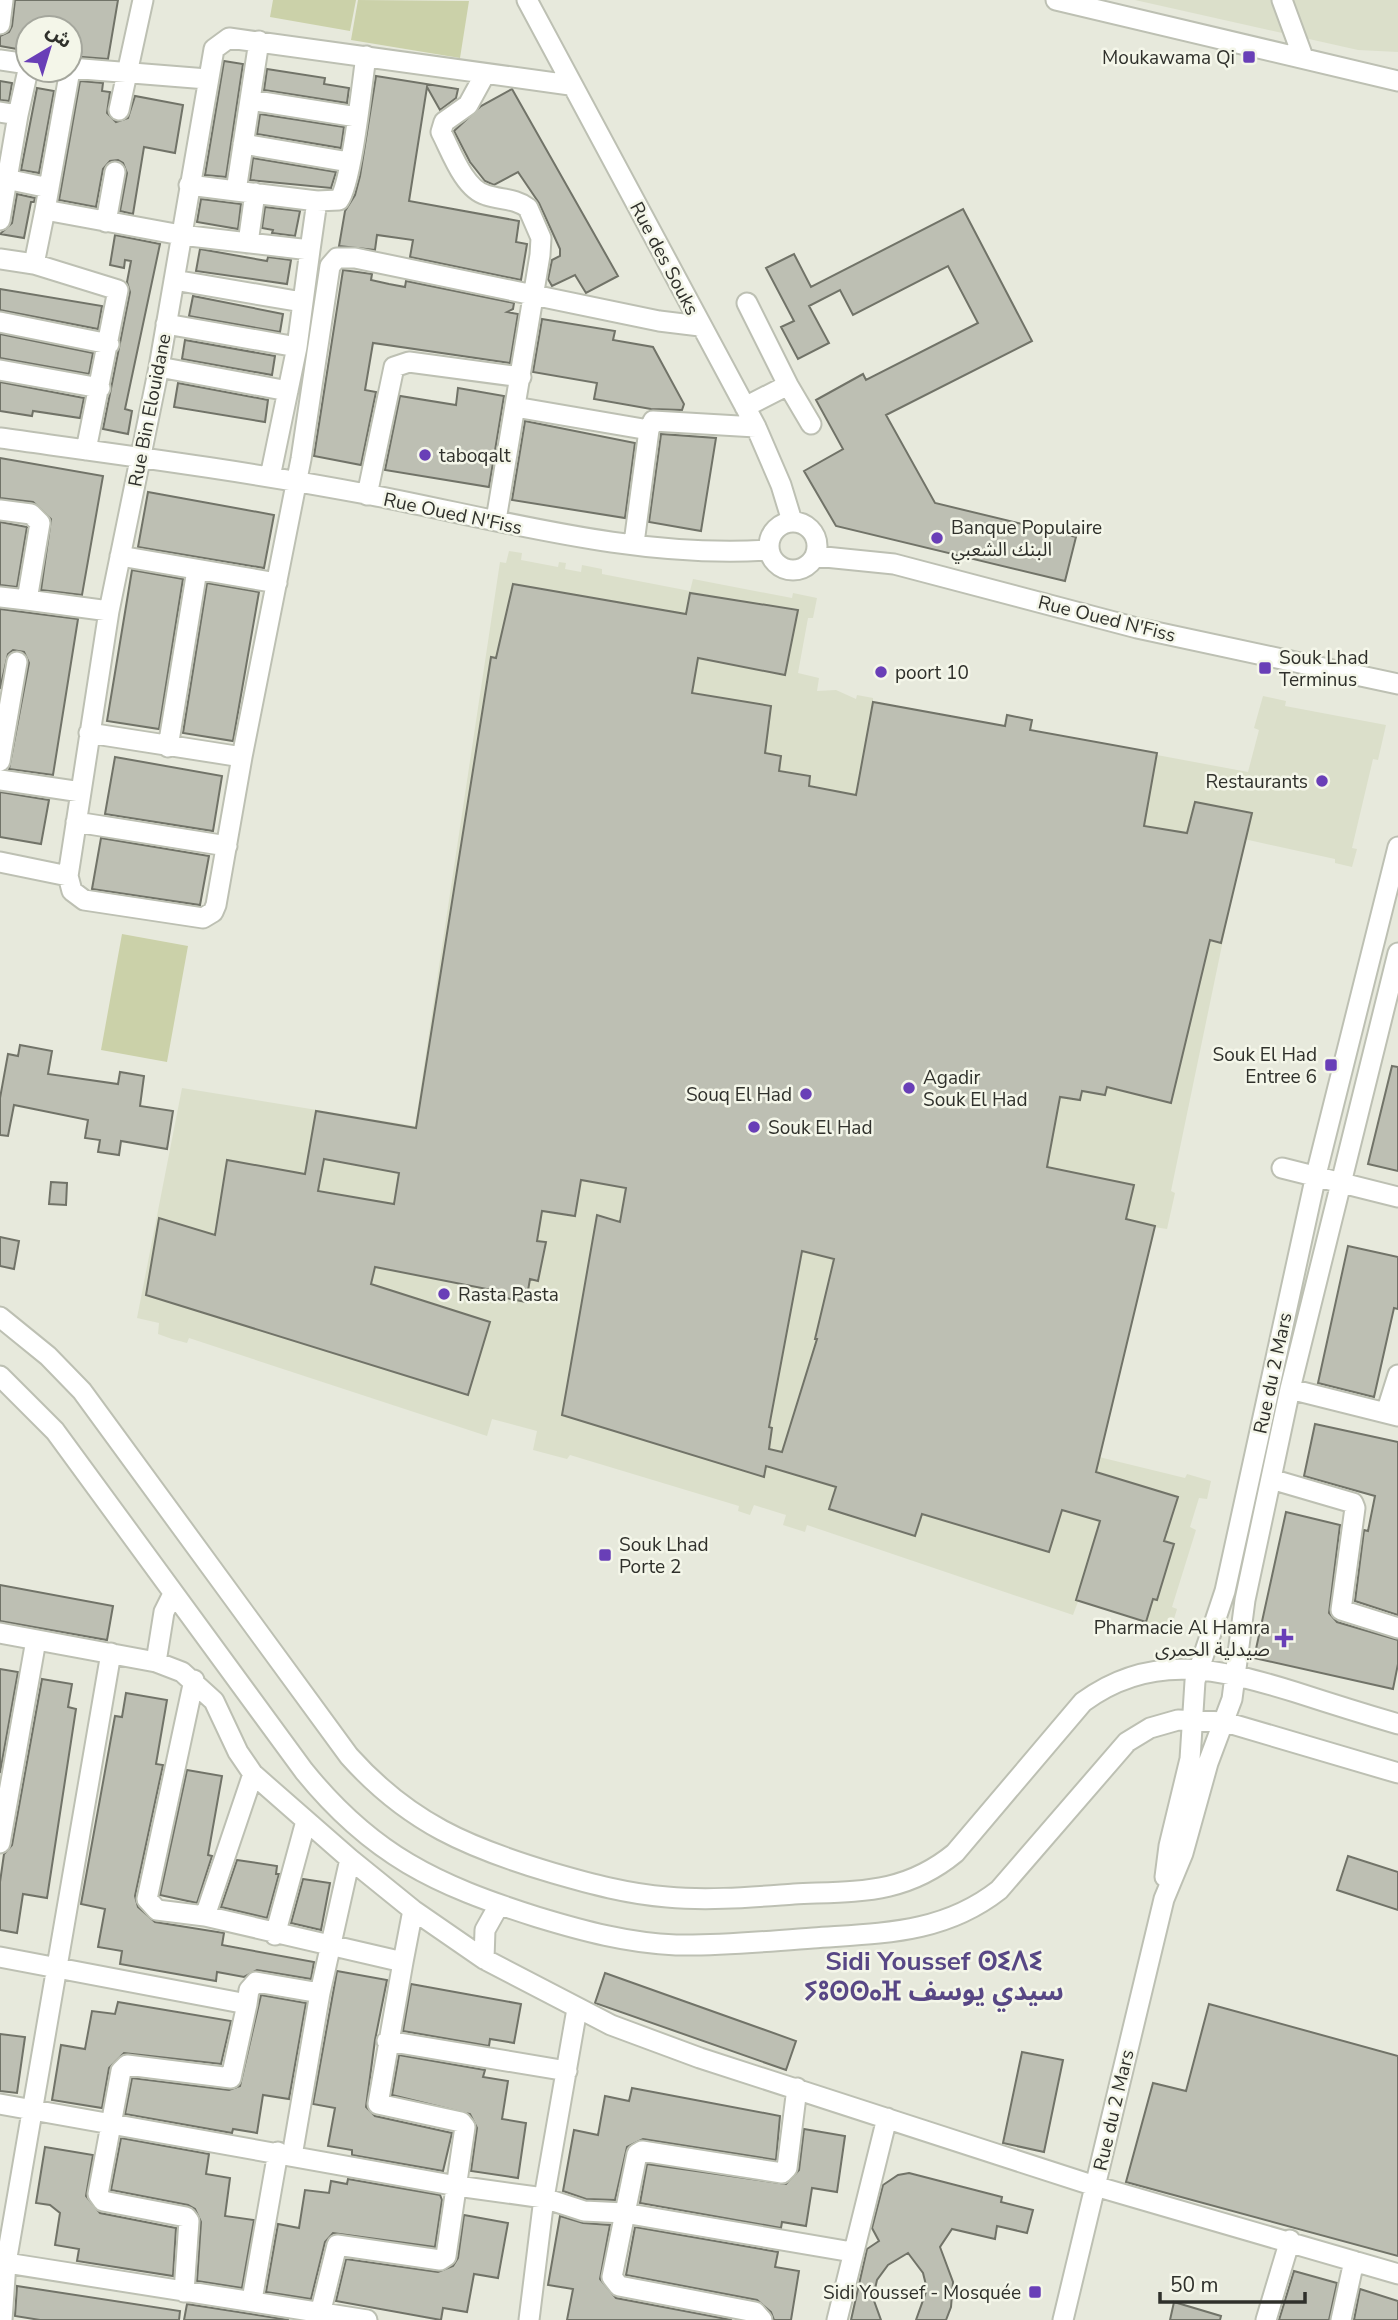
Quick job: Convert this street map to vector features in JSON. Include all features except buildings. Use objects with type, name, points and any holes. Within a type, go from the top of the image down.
[{"type":"street","points":[[0,24],[4,0]]},
{"type":"street","points":[[119,110],[143,0]]},
{"type":"street","name":"Rue des Souks","points":[[527,0],[570,85],[756,427],[782,485],[792,521]]},
{"type":"street","points":[[1056,0],[1398,81]]},
{"type":"street","points":[[1282,0],[1303,57]]},
{"type":"street","name":"Rue Bin Elouidane","points":[[68,876],[109,611],[159,367],[207,79],[218,43],[229,38],[259,41]]},
{"type":"street","points":[[236,191],[259,41],[570,85]]},
{"type":"street","points":[[189,185],[336,201],[341,197],[349,162],[366,56]]},
{"type":"street","points":[[84,70],[207,79]]},
{"type":"street","points":[[485,74],[468,105],[444,121],[441,132],[479,193],[522,203],[534,215],[541,238],[534,296],[496,520]]},
{"type":"street","points":[[0,220],[6,179],[9,114],[21,84]]},
{"type":"street","points":[[34,264],[67,84]]},
{"type":"street","points":[[250,100],[357,117]]},
{"type":"street","points":[[243,144],[349,162]]},
{"type":"street","points":[[106,222],[115,172]]},
{"type":"street","points":[[6,179],[49,188]]},
{"type":"street","points":[[248,243],[256,193]]},
{"type":"street","points":[[270,477],[297,347],[317,201]]},
{"type":"street","points":[[45,210],[181,235],[310,250]]},
{"type":"street","points":[[0,863],[68,876],[72,891],[84,900],[203,918],[213,912],[296,481],[330,266],[337,258],[355,258],[659,321],[701,326]]},
{"type":"street","points":[[0,259],[34,264],[118,290],[86,450]]},
{"type":"street","points":[[174,280],[302,302]]},
{"type":"street","points":[[747,303],[811,424]]},
{"type":"street","points":[[0,322],[109,344]]},
{"type":"street","points":[[166,324],[297,347]]},
{"type":"street","points":[[367,495],[394,367],[409,362],[521,377]]},
{"type":"street","points":[[159,367],[288,391]]},
{"type":"street","points":[[0,370],[100,388]]},
{"type":"street","points":[[745,407],[788,385]]},
{"type":"street","points":[[515,407],[649,430]]},
{"type":"street","points":[[634,543],[649,430],[653,421],[660,419],[700,425],[756,427]]},
{"type":"street","name":"Rue Oued N'Fiss","points":[[0,438],[296,481],[496,520],[528,529],[716,554],[769,550]]},
{"type":"street","points":[[0,510],[31,514],[40,523],[27,600]]},
{"type":"street","points":[[792,521],[811,529],[816,538],[815,556],[805,568],[789,570],[779,567],[769,550],[774,531],[781,524],[792,521]]},
{"type":"street","points":[[120,556],[277,583]]},
{"type":"street","name":"Rue Oued N'Fiss","points":[[815,556],[894,564],[1137,628],[1398,684]]},
{"type":"street","points":[[168,747],[197,570]]},
{"type":"street","points":[[0,597],[109,611]]},
{"type":"street","points":[[0,761],[10,674]]},
{"type":"street","points":[[89,733],[242,757]]},
{"type":"street","points":[[0,780],[80,792]]},
{"type":"street","points":[[76,822],[227,846]]},
{"type":"street","name":"Rue du 2 Mars","points":[[1063,2320],[1164,1899],[1169,1846],[1190,1759],[1191,1719],[1198,1669],[1225,1591],[1316,1175],[1398,847]]},
{"type":"street","name":"Rue du 2 Mars","points":[[1164,1899],[1183,1853],[1208,1763],[1225,1722],[1237,1674],[1243,1612],[1290,1389],[1340,1180],[1394,990],[1398,953]]},
{"type":"street","points":[[1282,1168],[1340,1180],[1398,1197]]},
{"type":"street","points":[[0,1317],[48,1356],[82,1391],[341,1745],[384,1792],[424,1822],[468,1846],[592,1885],[643,1895],[695,1899],[877,1889],[908,1882],[936,1868],[955,1853],[1069,1716],[1094,1695],[1140,1674],[1198,1669],[1237,1674],[1398,1724]]},
{"type":"street","points":[[1290,1389],[1392,1414],[1398,1375]]},
{"type":"street","points":[[0,1376],[55,1431],[304,1771],[340,1813],[405,1864],[453,1889],[589,1933],[677,1945],[921,1929],[960,1916],[999,1890],[1127,1742],[1150,1728],[1191,1719],[1225,1722],[1398,1773]]},
{"type":"street","points":[[1271,1479],[1353,1503],[1355,1508],[1341,1610],[1398,1628]]},
{"type":"street","points":[[156,1661],[164,1612],[173,1594]]},
{"type":"street","points":[[0,1633],[156,1661],[194,1680],[214,1701],[238,1752],[253,1773],[350,1859],[413,1910],[484,1959],[578,2009],[655,2042],[1095,2186],[1290,2240],[1398,2274]]},
{"type":"street","points":[[0,1843],[3,1803],[36,1640]]},
{"type":"street","points":[[2,2320],[3,2262],[35,2110],[55,1966],[111,1653]]},
{"type":"street","points":[[194,1680],[147,1899],[158,1910],[205,1916],[275,1935],[402,1962]]},
{"type":"street","points":[[205,1916],[253,1773]]},
{"type":"street","points":[[275,1935],[306,1821]]},
{"type":"street","points":[[252,2300],[350,1859]]},
{"type":"street","points":[[484,1959],[485,1930],[499,1905]]},
{"type":"street","points":[[321,2311],[337,2245],[443,2259],[457,2186],[464,2123],[378,2104],[387,2041],[413,1910]]},
{"type":"street","points":[[0,1957],[247,2004]]},
{"type":"street","points":[[184,2292],[189,2221],[186,2217],[103,2201],[99,2197],[121,2071],[127,2065],[231,2078],[249,1990],[256,1982],[320,1993]]},
{"type":"street","points":[[529,2320],[544,2198],[578,2009]]},
{"type":"street","points":[[387,2041],[567,2071]]},
{"type":"street","points":[[762,2320],[755,2312],[614,2282],[612,2277],[634,2158],[642,2151],[777,2174],[786,2171],[797,2088]]},
{"type":"street","points":[[0,2104],[457,2186],[544,2198],[584,2211],[624,2213],[852,2252]]},
{"type":"street","points":[[836,2320],[887,2118]]},
{"type":"street","points":[[1266,2320],[1290,2240]]},
{"type":"street","points":[[1341,2320],[1354,2261]]},
{"type":"street","points":[[3,2262],[367,2320]]},
{"type":"shaded area","points":[[1135,0],[1398,0],[1398,52],[1358,50]]},
{"type":"shaded area","name":"Souq El Had","points":[[509,551],[522,553],[521,560],[558,567],[559,562],[566,563],[565,569],[581,572],[582,565],[602,569],[602,574],[690,591],[693,579],[792,598],[793,593],[817,598],[813,618],[808,618],[798,673],[819,678],[817,691],[836,690],[856,699],[857,695],[873,698],[873,702],[1248,772],[1259,730],[1254,728],[1263,696],[1286,701],[1285,706],[1386,725],[1378,760],[1373,759],[1352,848],[1357,849],[1352,867],[1335,863],[1335,859],[1244,839],[1171,1191],[1175,1193],[1167,1229],[1154,1227],[1099,1457],[1185,1478],[1187,1474],[1211,1481],[1207,1499],[1199,1498],[1190,1527],[1196,1530],[1172,1607],[1177,1609],[1170,1632],[1079,1599],[1073,1615],[807,1525],[805,1532],[783,1525],[786,1515],[754,1505],[750,1515],[738,1511],[739,1506],[570,1455],[567,1459],[533,1450],[537,1431],[492,1419],[487,1436],[189,1338],[187,1343],[172,1339],[158,1334],[159,1323],[137,1318],[182,1088],[415,1126],[500,562],[506,563]]},
{"type":"green space","points":[[273,0],[356,0],[350,31],[270,17]]},
{"type":"green space","points":[[358,0],[469,1],[460,58],[351,40]]},
{"type":"green space","points":[[122,934],[188,946],[167,1062],[101,1050]]},
{"type":"place","name":"Moukawama Qi","points":[[1249,57]]},
{"type":"place","name":"taboqalt","points":[[425,455]]},
{"type":"place","name":"Banque Populaire البنك الشعبي","points":[[937,538]]},
{"type":"place","name":"Souk Lhad Terminus","points":[[1265,668]]},
{"type":"place","name":"poort 10","points":[[881,672]]},
{"type":"place","name":"Restaurants","points":[[1322,781]]},
{"type":"place","name":"Souk El Had Entree 6","points":[[1331,1065]]},
{"type":"place","name":"Agadir Souk El Had","points":[[909,1088]]},
{"type":"place","name":"Souq El Had","points":[[806,1094]]},
{"type":"place","name":"Souk El Had","points":[[754,1127]]},
{"type":"place","name":"Rasta Pasta","points":[[444,1294]]},
{"type":"place","name":"Souk Lhad Porte 2","points":[[605,1555]]},
{"type":"place","name":"Pharmacie Al Hamra صيدلية الحمرى","points":[[1284,1638]]},
{"type":"place","name":"Sidi Youssef - Mosquée","points":[[1035,2292]]},
{"type":"district","name":"Sidi Youssef ⵙⵉⴷⵉ ⵢⵓⵙⵙⴰⴼ سيدي يوسف","points":[[934,1976]]}]
